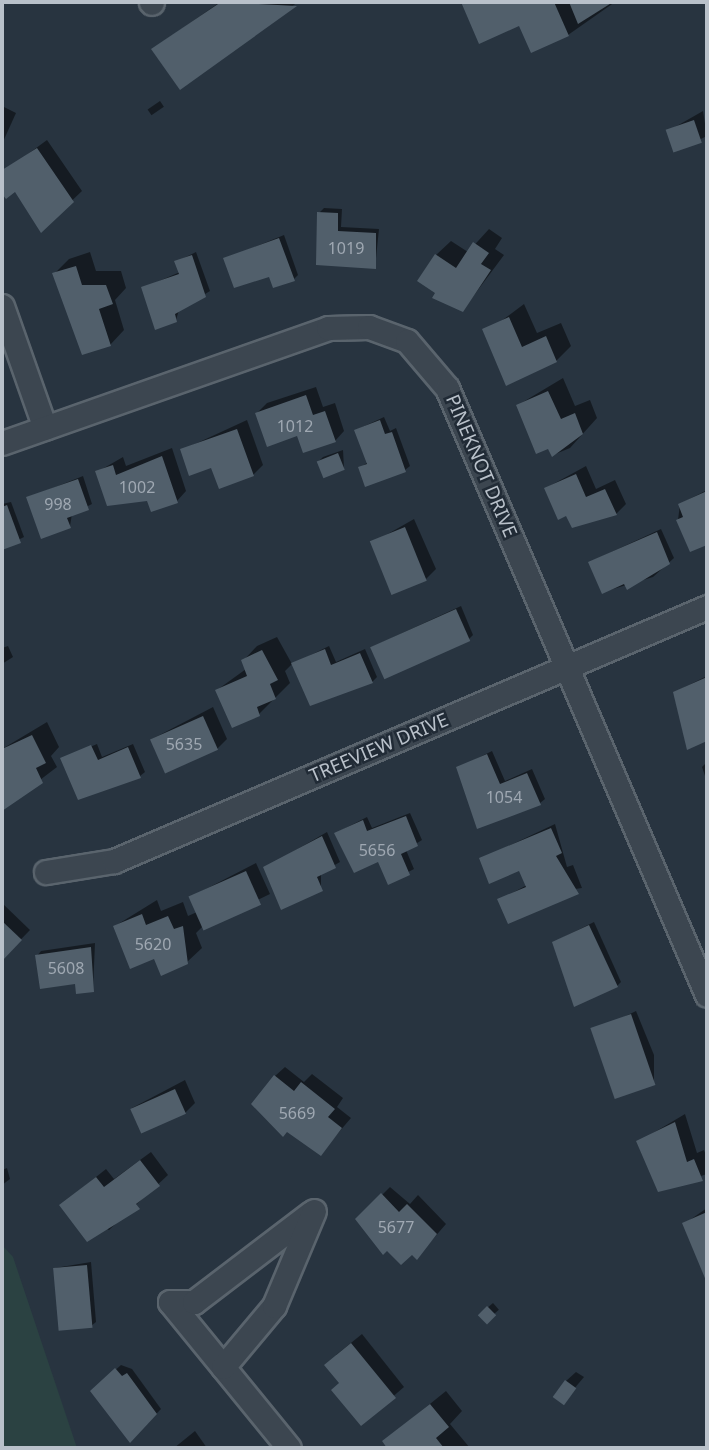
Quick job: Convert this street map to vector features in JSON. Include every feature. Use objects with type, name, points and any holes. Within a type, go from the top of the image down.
[{"type":"street","points":[[2,306],[45,428]]},
{"type":"street","name":"PINEKNOT DRIVE","points":[[2,443],[328,328],[389,332],[424,354],[447,388],[707,995]]},
{"type":"street","name":"TREEVIEW DRIVE","points":[[46,872],[114,861],[707,607]]},
{"type":"street","points":[[223,1367],[274,1306],[314,1211],[194,1302],[170,1302],[289,1448]]},
{"type":"green space","points":[[2,1245],[13,1257],[77,1448],[2,1448]]},
{"type":"building","points":[[221,2],[297,6],[180,90],[151,49]]},
{"type":"building","points":[[461,2],[554,2],[569,36],[531,53],[519,26],[479,44]]},
{"type":"building","points":[[569,2],[613,2],[578,24]]},
{"type":"building","points":[[694,120],[702,143],[673,152],[666,130]]},
{"type":"building","points":[[37,148],[74,202],[41,233],[15,192],[6,199],[2,194],[2,170]]},
{"type":"building","points":[[317,212],[338,213],[338,231],[376,233],[376,269],[316,265]]},
{"type":"building","points":[[279,238],[295,281],[273,288],[269,277],[234,288],[223,258]]},
{"type":"building","points":[[473,242],[489,253],[481,264],[491,270],[463,312],[432,298],[435,293],[417,281],[435,254],[456,268]]},
{"type":"building","points":[[192,255],[206,297],[175,314],[177,322],[155,330],[141,287],[179,274],[174,261]]},
{"type":"building","points":[[76,266],[82,285],[106,285],[113,304],[99,309],[111,346],[82,355],[52,273]]},
{"type":"building","points":[[509,317],[522,347],[546,336],[557,362],[506,386],[482,329]]},
{"type":"building","points":[[548,391],[561,419],[575,413],[583,434],[552,457],[548,449],[536,454],[516,405]]},
{"type":"building","points":[[306,395],[313,415],[325,411],[336,442],[303,453],[297,436],[267,447],[255,413]]},
{"type":"building","points":[[380,420],[385,434],[392,432],[406,472],[365,487],[358,467],[367,464],[354,430]]},
{"type":"building","points":[[237,429],[254,476],[219,489],[211,468],[189,476],[180,449]]},
{"type":"building","points":[[338,453],[345,470],[323,478],[317,462]]},
{"type":"building","points":[[162,456],[178,503],[151,512],[147,501],[107,506],[95,471],[113,465],[116,475]]},
{"type":"building","points":[[576,474],[586,497],[605,489],[617,515],[572,528],[566,516],[558,520],[544,488]]},
{"type":"building","points":[[78,479],[89,510],[67,518],[71,528],[41,539],[26,497]]},
{"type":"building","points":[[707,491],[707,545],[690,552],[676,520],[683,517],[678,504]]},
{"type":"building","points":[[7,505],[21,543],[2,550],[2,507]]},
{"type":"building","points":[[405,527],[427,581],[391,595],[370,541]]},
{"type":"building","points":[[657,532],[670,564],[627,590],[624,584],[602,594],[588,562]]},
{"type":"building","points":[[456,609],[470,641],[384,679],[370,647]]},
{"type":"building","points":[[325,649],[331,665],[360,653],[373,683],[310,706],[291,663]]},
{"type":"building","points":[[262,650],[278,680],[270,684],[276,699],[257,707],[260,716],[232,728],[215,690],[247,676],[241,660]]},
{"type":"building","points":[[707,677],[707,741],[687,750],[673,692]]},
{"type":"building","points":[[203,716],[218,750],[165,773],[150,740]]},
{"type":"building","points":[[32,735],[46,763],[36,768],[43,783],[2,811],[2,749]]},
{"type":"building","points":[[91,745],[98,760],[128,747],[141,778],[78,800],[60,758]]},
{"type":"building","points":[[487,754],[500,784],[527,773],[541,805],[477,829],[456,767]]},
{"type":"building","points":[[406,816],[418,846],[401,854],[410,875],[388,885],[378,862],[354,873],[334,833],[363,820],[367,831]]},
{"type":"building","points":[[551,828],[562,853],[556,856],[579,894],[508,924],[497,899],[526,887],[519,871],[489,884],[479,858]]},
{"type":"building","points":[[322,836],[336,868],[317,877],[323,891],[281,910],[263,867]]},
{"type":"building","points":[[246,871],[261,905],[203,930],[188,897]]},
{"type":"building","points":[[142,914],[146,925],[168,916],[174,929],[183,926],[188,964],[161,976],[154,959],[130,969],[113,926]]},
{"type":"building","points":[[2,921],[22,940],[2,961]]},
{"type":"building","points":[[589,925],[618,987],[574,1007],[552,942]]},
{"type":"building","points":[[91,947],[94,992],[76,994],[75,984],[40,989],[35,955]]},
{"type":"building","points":[[631,1014],[655,1085],[615,1099],[590,1028]]},
{"type":"building","points":[[274,1075],[294,1091],[301,1082],[335,1109],[328,1117],[342,1128],[321,1156],[287,1132],[283,1137],[251,1104]]},
{"type":"building","points":[[175,1089],[186,1114],[141,1134],[130,1109]]},
{"type":"building","points":[[675,1122],[687,1162],[694,1159],[703,1181],[658,1192],[636,1141]]},
{"type":"building","points":[[140,1160],[160,1186],[136,1204],[140,1209],[87,1242],[59,1205],[96,1177],[104,1187]]},
{"type":"building","points":[[381,1193],[399,1212],[407,1204],[437,1234],[417,1260],[412,1255],[401,1265],[387,1251],[383,1255],[355,1219]]},
{"type":"building","points":[[707,1212],[707,1283],[682,1223]]},
{"type":"building","points":[[87,1265],[92,1328],[59,1331],[53,1268]]},
{"type":"building","points":[[487,1306],[496,1315],[487,1324],[478,1315]]},
{"type":"building","points":[[351,1343],[396,1398],[361,1426],[331,1390],[339,1383],[324,1365]]},
{"type":"building","points":[[115,1368],[122,1376],[127,1373],[157,1414],[130,1443],[90,1391]]},
{"type":"building","points":[[565,1380],[576,1388],[564,1405],[553,1397]]},
{"type":"building","points":[[430,1404],[449,1427],[436,1438],[444,1448],[387,1448],[382,1441]]}]
